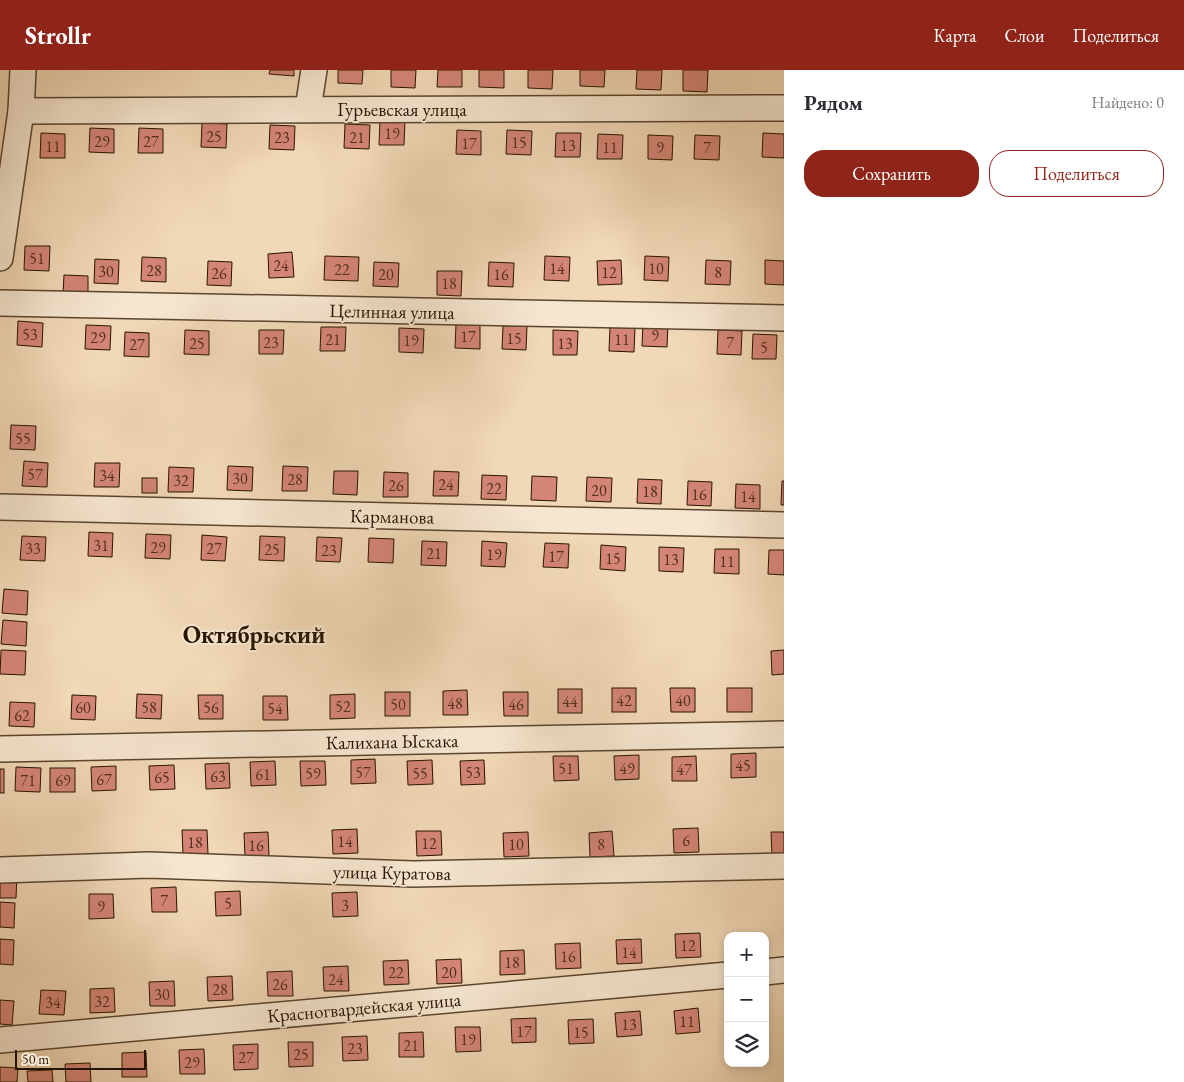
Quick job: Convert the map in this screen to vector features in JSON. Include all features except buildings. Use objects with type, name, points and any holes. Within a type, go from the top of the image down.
[{"type":"street","points":[[0,258],[21,111],[24,70]]},
{"type":"street","points":[[308,109],[314,70]]},
{"type":"street","name":"Гурьевская улица","points":[[21,111],[784,108]]},
{"type":"street","name":"Целинная улица","points":[[0,303],[784,318]]},
{"type":"street","name":"Карманова","points":[[0,507],[784,525]]},
{"type":"street","name":"Калихана Ыскака","points":[[0,749],[784,734]]},
{"type":"street","name":"улица Куратова","points":[[0,870],[148,865],[413,874],[784,866]]},
{"type":"street","points":[[769,972],[784,970]]},
{"type":"street","name":"Красногвардейская улица","points":[[0,1040],[724,975]]},
{"type":"district","name":"Октябрьский","points":[[254,635]]}]
